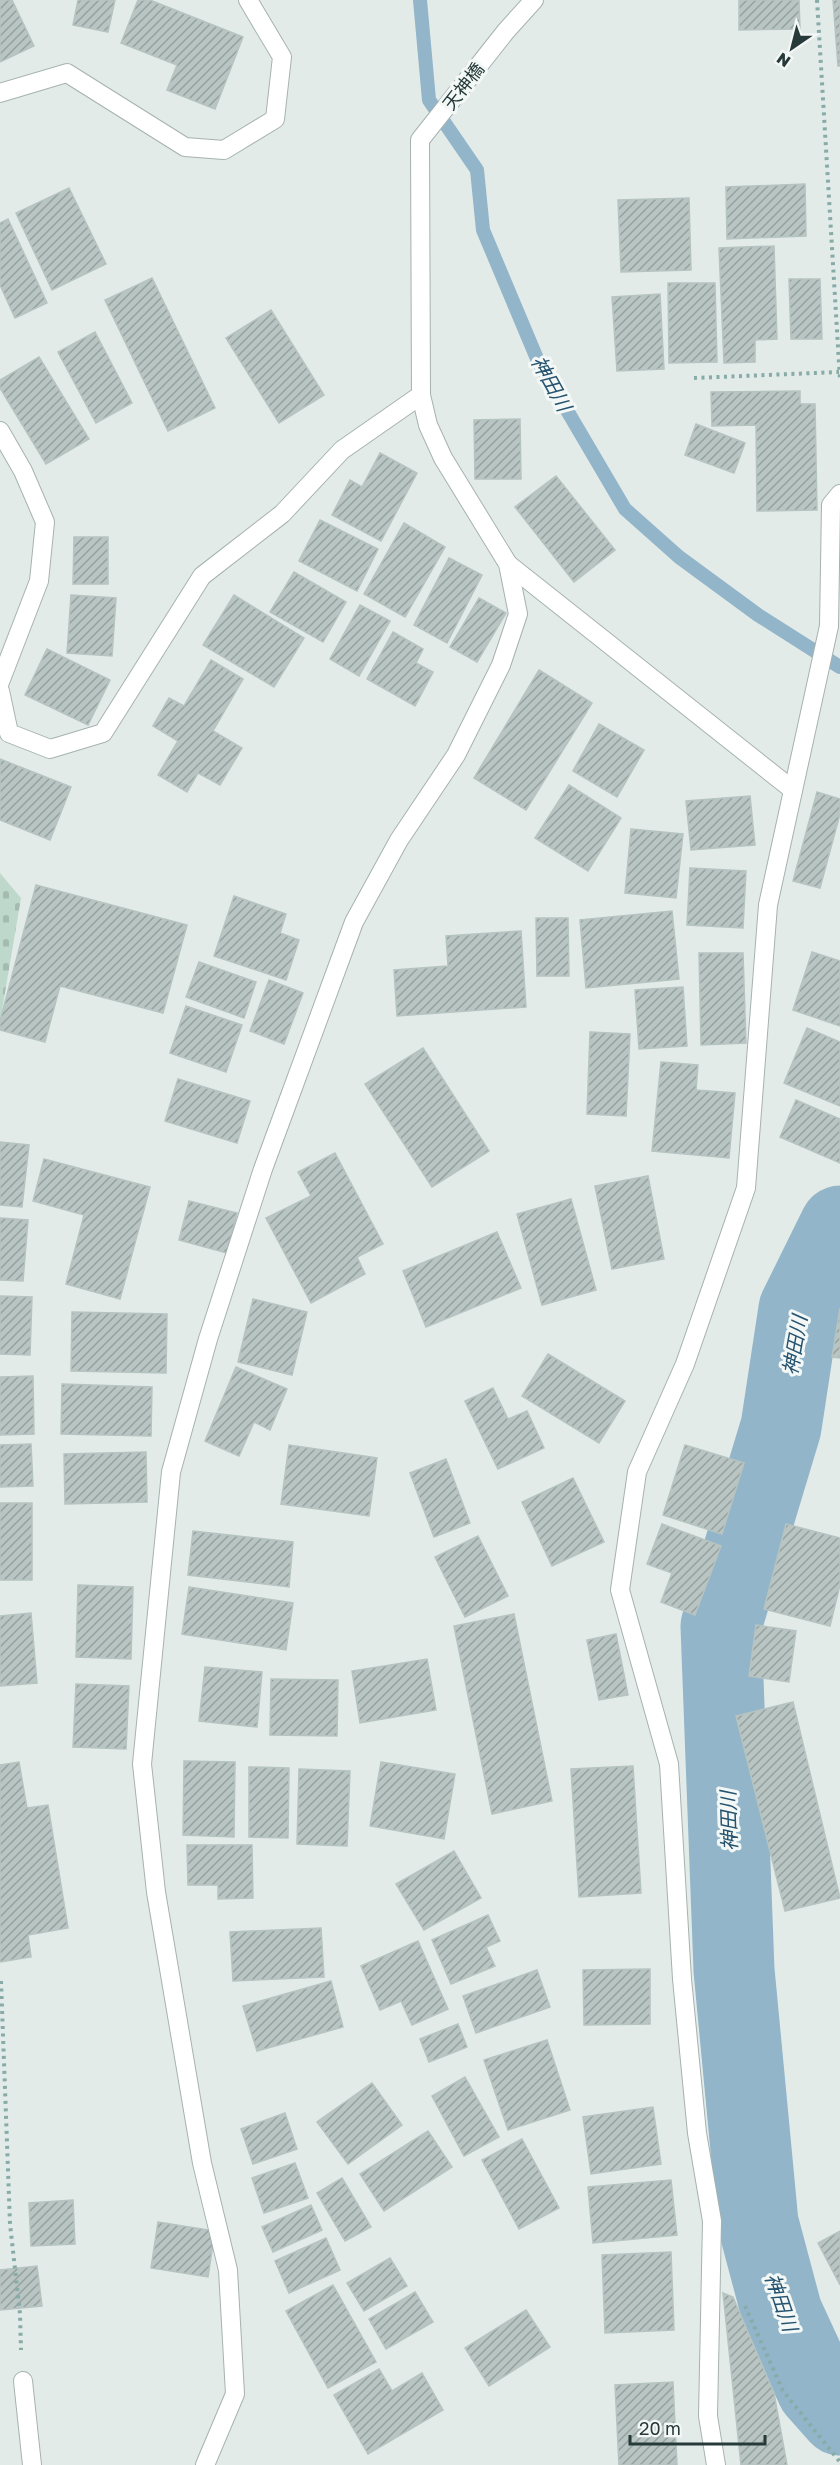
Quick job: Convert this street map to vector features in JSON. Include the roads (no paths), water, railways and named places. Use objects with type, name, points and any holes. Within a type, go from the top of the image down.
[{"type":"street","points":[[0,93],[67,73],[184,147],[224,150],[275,119],[282,57],[248,0]]},
{"type":"street","name":"天神橋","points":[[421,395],[420,140],[506,31],[534,0]]},
{"type":"street","points":[[0,691],[9,733],[50,749],[102,733],[202,576],[282,514],[342,450],[421,395],[428,424],[443,459],[508,564],[793,790]]},
{"type":"street","points":[[0,430],[23,471],[45,522],[39,581],[0,682]]},
{"type":"street","points":[[716,2465],[708,2416],[712,2221],[697,2133],[682,1979],[669,1764],[620,1590],[637,1472],[685,1364],[746,1188],[768,904],[829,626],[831,505],[840,494]]},
{"type":"street","points":[[205,2465],[235,2394],[228,2270],[202,2163],[194,2116],[156,1892],[142,1764],[171,1472],[208,1338],[263,1168],[354,922],[399,840],[456,755],[501,664],[518,614],[508,564]]},
{"type":"street","points":[[23,2381],[32,2465]]},
{"type":"waterway","name":"神田川","points":[[420,0],[429,100],[477,170],[483,230],[538,361],[625,509],[679,557],[758,615],[840,667]]},
{"type":"waterway","name":"神田川","points":[[840,1226],[799,1309],[781,1427],[721,1626],[734,1970],[758,2223],[782,2313],[817,2389],[840,2415]]}]
